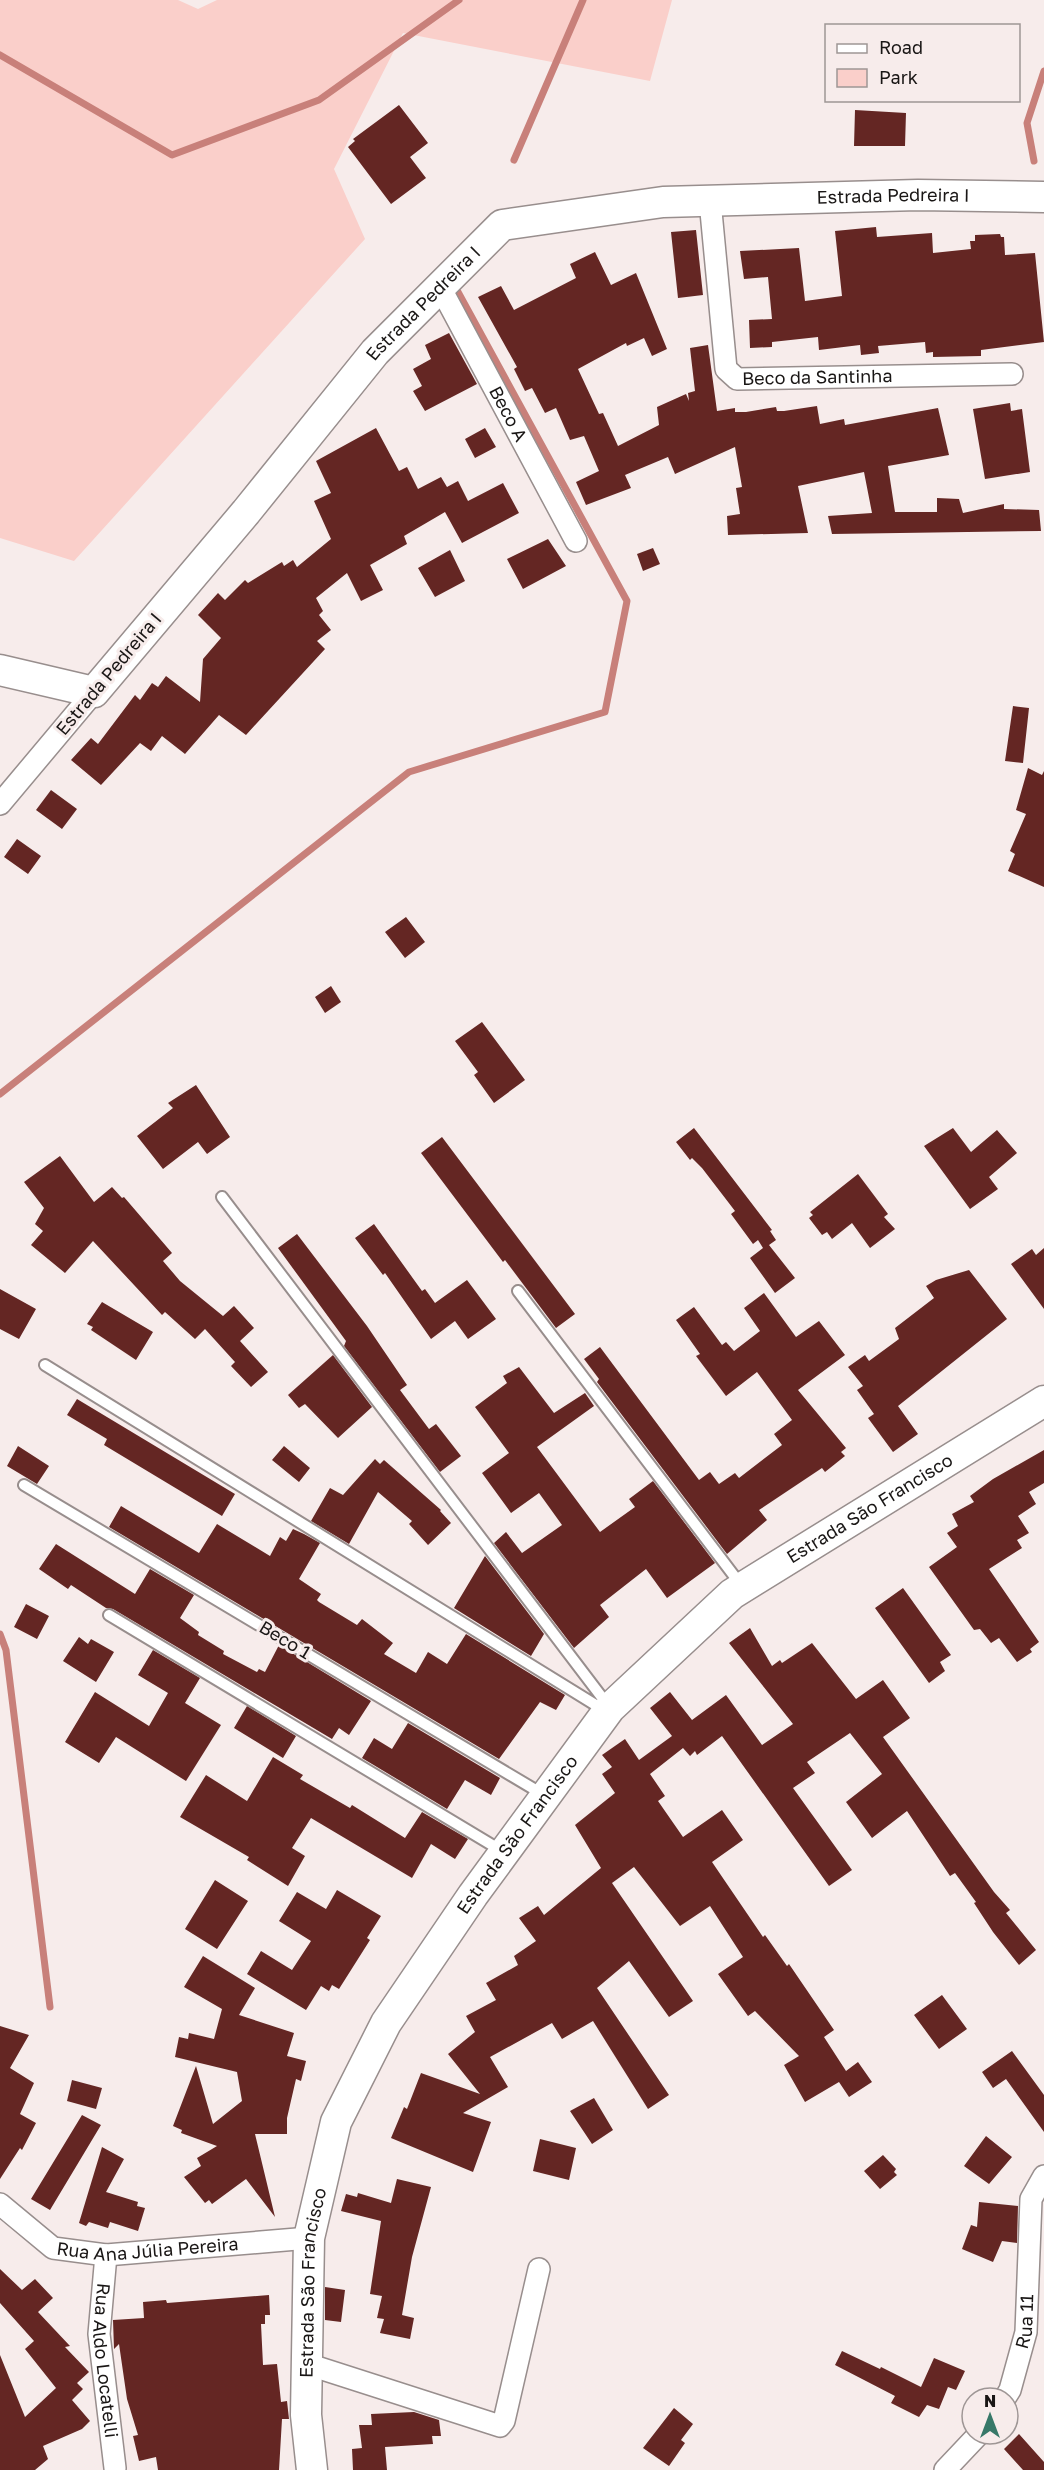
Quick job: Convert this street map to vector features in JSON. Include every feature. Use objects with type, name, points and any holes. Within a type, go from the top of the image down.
[{"type":"main road","name":"Estrada Pedreira I","points":[[94,692],[246,512],[375,352],[502,225],[663,202],[918,195],[1044,197]]},
{"type":"main road","points":[[0,670],[94,692]]},
{"type":"main road","name":"Estrada São Francisco","points":[[312,2470],[306,2415],[309,2238],[336,2122],[381,2033],[504,1852],[609,1710],[742,1587],[1044,1401]]},
{"type":"street","name":"Beco da Santinha","points":[[710,201],[726,369],[737,379],[1012,374]]},
{"type":"street","name":"Beco A","points":[[440,287],[576,541]]},
{"type":"street","name":"Estrada Pedreira I","points":[[0,804],[94,692]]},
{"type":"street","name":"Rua 11","points":[[1011,2386],[1026,2332],[1031,2199],[1044,2176]]},
{"type":"street","name":"Rua Ana Júlia Pereira","points":[[0,2204],[53,2248],[106,2255],[309,2238]]},
{"type":"street","name":"Rua Aldo Locatelli","points":[[106,2255],[99,2334],[115,2468]]},
{"type":"street","points":[[307,2364],[490,2425],[500,2426],[504,2421],[540,2269]]},
{"type":"street","points":[[945,2470],[968,2446]]},
{"type":"lane","points":[[222,1197],[609,1710]]},
{"type":"lane","points":[[518,1291],[742,1587]]},
{"type":"lane","points":[[45,1365],[609,1710]]},
{"type":"lane","name":"Beco 1","points":[[24,1485],[545,1796]]},
{"type":"lane","points":[[109,1615],[504,1852]]},
{"type":"green space","points":[[0,0],[178,0],[198,9],[217,0],[672,0],[650,81],[403,33],[334,169],[365,239],[74,561],[0,538]]},
{"type":"building","points":[[399,105],[428,143],[410,157],[426,178],[391,204],[348,147],[355,141],[353,139]]},
{"type":"building","points":[[855,110],[906,113],[905,146],[854,146]]},
{"type":"building","points":[[876,227],[877,237],[932,233],[933,253],[971,249],[970,241],[975,241],[975,235],[1000,234],[1004,237],[1005,255],[1035,253],[1044,342],[981,350],[981,356],[933,357],[933,352],[926,353],[925,342],[878,346],[879,353],[861,355],[860,345],[819,350],[818,337],[772,342],[772,347],[750,348],[749,320],[772,319],[768,277],[744,279],[740,251],[799,248],[805,301],[842,296],[835,231]]},
{"type":"building","points":[[696,230],[703,295],[678,298],[671,232]]},
{"type":"building","points":[[595,252],[611,285],[636,273],[667,349],[652,356],[644,338],[627,346],[626,343],[578,369],[599,414],[603,413],[618,446],[659,425],[657,407],[686,394],[689,401],[688,393],[695,391],[690,348],[708,345],[717,411],[735,408],[735,412],[746,412],[776,407],[777,411],[784,411],[817,406],[820,424],[844,419],[845,425],[938,408],[949,455],[888,466],[895,512],[937,512],[937,498],[959,499],[963,513],[1004,504],[1004,509],[1039,510],[1041,531],[832,534],[828,516],[872,513],[864,472],[798,486],[808,533],[728,535],[727,516],[740,514],[736,488],[742,487],[735,447],[675,474],[668,457],[625,475],[631,488],[586,505],[576,482],[599,471],[584,436],[570,440],[556,408],[545,413],[532,388],[525,391],[514,369],[517,367],[478,297],[501,286],[514,310],[576,278],[570,264]]},
{"type":"building","points":[[449,333],[477,384],[425,411],[413,391],[422,386],[413,369],[431,359],[425,345]]},
{"type":"building","points":[[1010,403],[1011,411],[1022,409],[1030,472],[985,479],[973,409]]},
{"type":"building","points":[[376,428],[399,471],[407,467],[418,489],[441,477],[447,487],[458,481],[468,501],[503,483],[519,513],[462,543],[445,512],[404,536],[407,544],[370,565],[383,590],[361,601],[347,573],[316,598],[323,611],[319,615],[331,630],[317,641],[325,649],[246,735],[219,715],[185,754],[162,736],[151,751],[140,743],[101,785],[71,760],[91,738],[98,744],[135,695],[140,700],[152,683],[158,687],[166,676],[200,702],[203,659],[221,638],[198,615],[218,593],[225,600],[245,580],[248,583],[282,562],[284,566],[293,560],[297,567],[331,539],[314,501],[331,493],[316,461]]},
{"type":"building","points":[[485,428],[496,447],[475,458],[465,439]]},
{"type":"building","points":[[548,539],[566,566],[523,589],[507,559]]},
{"type":"building","points":[[653,548],[660,564],[643,571],[637,554]]},
{"type":"building","points":[[450,550],[465,581],[435,597],[418,568]]},
{"type":"building","points":[[1013,706],[1029,708],[1023,763],[1005,761]]},
{"type":"building","points":[[1028,768],[1042,775],[1044,771],[1044,887],[1008,871],[1015,854],[1010,851],[1026,814],[1016,810]]},
{"type":"building","points":[[51,790],[77,809],[62,829],[36,810]]},
{"type":"building","points":[[17,839],[41,856],[28,874],[4,857]]},
{"type":"building","points":[[406,917],[425,942],[405,958],[385,932]]},
{"type":"building","points":[[331,986],[341,1002],[325,1013],[315,997]]},
{"type":"building","points":[[482,1022],[525,1080],[494,1103],[474,1075],[478,1072],[455,1041]]},
{"type":"building","points":[[196,1085],[230,1137],[207,1154],[198,1142],[163,1169],[137,1136],[173,1108],[168,1103]]},
{"type":"building","points":[[694,1128],[772,1230],[770,1231],[776,1240],[769,1245],[795,1278],[775,1293],[750,1258],[763,1248],[758,1240],[753,1244],[731,1214],[735,1211],[702,1168],[692,1158],[690,1160],[676,1142]]},
{"type":"building","points":[[953,1128],[971,1152],[997,1130],[1017,1153],[989,1177],[998,1189],[970,1209],[924,1146]]},
{"type":"building","points":[[442,1137],[575,1314],[556,1328],[421,1153]]},
{"type":"building","points":[[60,1156],[94,1202],[112,1187],[122,1198],[124,1197],[172,1253],[163,1261],[180,1281],[223,1316],[234,1306],[254,1328],[240,1341],[268,1372],[251,1387],[231,1366],[235,1362],[205,1329],[195,1339],[165,1312],[162,1315],[93,1241],[65,1273],[31,1245],[43,1231],[35,1224],[44,1208],[24,1182]]},
{"type":"building","points":[[858,1174],[888,1214],[884,1217],[895,1229],[870,1248],[852,1223],[832,1239],[827,1232],[822,1235],[809,1218],[813,1215],[810,1212]]},
{"type":"building","points":[[374,1224],[422,1291],[425,1289],[435,1303],[467,1280],[496,1319],[468,1339],[455,1321],[431,1339],[385,1273],[383,1275],[355,1238]]},
{"type":"building","points":[[297,1234],[367,1326],[407,1385],[400,1390],[429,1429],[436,1424],[461,1456],[440,1472],[344,1346],[346,1341],[278,1248]]},
{"type":"building","points":[[1044,1248],[1044,1309],[1011,1264],[1032,1249],[1036,1255]]},
{"type":"building","points":[[969,1270],[1007,1319],[898,1406],[918,1434],[893,1452],[868,1418],[874,1414],[857,1390],[863,1386],[848,1367],[865,1355],[869,1361],[899,1339],[895,1328],[934,1298],[926,1286],[936,1280]]},
{"type":"building","points":[[0,1289],[36,1309],[19,1339],[0,1329]]},
{"type":"building","points":[[764,1293],[796,1337],[819,1321],[845,1355],[798,1390],[846,1448],[841,1452],[845,1456],[825,1472],[822,1468],[759,1510],[767,1520],[727,1554],[597,1382],[599,1379],[584,1359],[600,1347],[699,1480],[710,1472],[719,1484],[735,1473],[739,1478],[782,1445],[774,1434],[792,1420],[757,1372],[726,1396],[696,1356],[700,1354],[676,1320],[694,1307],[722,1345],[726,1342],[734,1351],[760,1331],[744,1308]]},
{"type":"building","points":[[102,1302],[153,1332],[136,1360],[91,1330],[93,1327],[87,1324]]},
{"type":"building","points":[[333,1355],[372,1407],[338,1438],[305,1404],[299,1408],[288,1395]]},
{"type":"building","points":[[519,1367],[554,1413],[585,1393],[594,1406],[537,1447],[600,1532],[635,1507],[629,1499],[653,1481],[715,1563],[667,1598],[646,1569],[600,1605],[609,1617],[574,1648],[494,1543],[506,1532],[522,1553],[562,1525],[539,1493],[511,1513],[482,1473],[509,1453],[475,1407],[507,1383],[503,1376]]},
{"type":"building","points":[[77,1399],[235,1494],[222,1516],[104,1445],[107,1439],[67,1415]]},
{"type":"building","points":[[18,1446],[49,1466],[37,1484],[7,1466]]},
{"type":"building","points":[[284,1446],[310,1468],[299,1482],[272,1460]]},
{"type":"building","points":[[1044,1450],[1044,1483],[1029,1492],[1036,1504],[1018,1516],[1029,1533],[1017,1540],[1022,1548],[989,1569],[1039,1642],[1030,1649],[1032,1652],[1017,1662],[999,1638],[991,1643],[980,1629],[974,1630],[929,1567],[957,1547],[947,1533],[958,1526],[952,1514],[974,1502],[970,1496],[993,1479]]},
{"type":"building","points":[[375,1459],[380,1464],[384,1460],[441,1510],[451,1523],[428,1545],[409,1524],[412,1521],[378,1492],[349,1544],[311,1521],[330,1488],[343,1495]]},
{"type":"building","points":[[121,1506],[199,1553],[217,1524],[270,1556],[280,1537],[286,1541],[293,1529],[320,1543],[299,1579],[321,1594],[317,1600],[319,1602],[357,1625],[362,1619],[393,1643],[384,1654],[416,1673],[428,1652],[447,1664],[466,1634],[565,1695],[556,1710],[540,1702],[499,1759],[109,1527]]},
{"type":"building","points":[[56,1544],[135,1594],[150,1569],[194,1595],[180,1618],[199,1632],[198,1635],[224,1651],[223,1654],[257,1672],[259,1669],[265,1672],[279,1645],[371,1701],[349,1735],[339,1728],[332,1739],[113,1609],[106,1608],[71,1585],[68,1589],[39,1569]]},
{"type":"building","points":[[485,1556],[544,1634],[531,1656],[454,1608]]},
{"type":"building","points":[[903,1588],[951,1655],[940,1662],[945,1671],[929,1683],[875,1608]]},
{"type":"building","points":[[26,1604],[49,1616],[37,1639],[14,1627]]},
{"type":"building","points":[[750,1628],[772,1666],[780,1660],[782,1663],[812,1643],[856,1699],[883,1680],[910,1718],[883,1737],[994,1892],[1010,1910],[1006,1913],[1036,1950],[1019,1965],[993,1932],[974,1903],[976,1902],[955,1873],[950,1876],[907,1811],[872,1838],[846,1802],[882,1774],[850,1733],[807,1762],[815,1773],[793,1788],[852,1870],[829,1886],[722,1736],[697,1755],[695,1751],[690,1756],[683,1748],[650,1774],[665,1796],[658,1801],[683,1837],[722,1810],[743,1840],[712,1862],[763,1937],[765,1935],[787,1966],[789,1964],[834,2030],[824,2037],[846,2071],[858,2062],[872,2082],[849,2097],[839,2082],[805,2102],[784,2065],[799,2056],[755,2011],[748,2016],[718,1974],[743,1957],[710,1906],[680,1926],[634,1867],[612,1883],[693,2001],[669,2017],[629,1961],[597,1988],[669,2095],[648,2109],[593,2021],[562,2039],[552,2023],[490,2057],[508,2087],[463,2113],[491,2122],[473,2172],[391,2138],[404,2107],[407,2109],[421,2073],[480,2094],[448,2054],[475,2032],[466,2016],[496,2000],[486,1983],[518,1965],[514,1956],[536,1941],[519,1918],[538,1906],[544,1915],[601,1868],[575,1825],[615,1793],[602,1774],[612,1767],[602,1755],[625,1739],[639,1760],[672,1736],[650,1708],[670,1692],[692,1720],[726,1695],[762,1745],[793,1724],[729,1643]]},
{"type":"building","points":[[79,1637],[88,1644],[91,1639],[114,1652],[96,1682],[63,1661]]},
{"type":"building","points":[[153,1650],[200,1678],[185,1703],[221,1725],[186,1781],[116,1737],[99,1763],[65,1742],[95,1692],[149,1726],[168,1693],[138,1675]]},
{"type":"building","points":[[247,1706],[296,1736],[283,1758],[234,1728]]},
{"type":"building","points":[[408,1723],[500,1778],[491,1795],[465,1780],[447,1809],[362,1758],[374,1738],[392,1749]]},
{"type":"building","points":[[273,1757],[303,1775],[300,1779],[350,1808],[352,1805],[405,1838],[422,1812],[468,1839],[455,1859],[431,1844],[412,1878],[311,1818],[292,1848],[305,1856],[288,1886],[247,1860],[249,1857],[180,1817],[206,1775],[247,1801]]},
{"type":"building","points":[[215,1880],[248,1901],[217,1949],[185,1929]]},
{"type":"building","points":[[337,1890],[381,1916],[367,1938],[370,1940],[339,1989],[332,1985],[329,1991],[321,1986],[306,2010],[247,1974],[261,1951],[292,1970],[311,1941],[279,1921],[297,1892],[326,1909]]},
{"type":"building","points":[[203,1956],[255,1988],[239,2015],[294,2033],[287,2056],[306,2061],[301,2081],[296,2079],[287,2118],[287,2134],[255,2134],[275,2217],[246,2179],[212,2204],[209,2200],[205,2203],[184,2177],[201,2166],[197,2158],[217,2146],[181,2133],[182,2130],[173,2126],[196,2066],[213,2124],[242,2101],[237,2072],[175,2057],[179,2037],[188,2039],[189,2033],[214,2039],[222,2009],[184,1987]]},
{"type":"building","points":[[942,1995],[967,2029],[939,2049],[914,2015]]},
{"type":"building","points":[[0,2026],[29,2035],[10,2068],[34,2083],[20,2114],[36,2123],[22,2150],[20,2148],[0,2179]]},
{"type":"building","points":[[1012,2051],[1044,2095],[1044,2132],[1006,2079],[993,2088],[982,2072]]},
{"type":"building","points":[[72,2080],[102,2088],[96,2109],[67,2101]]},
{"type":"building","points":[[594,2098],[613,2130],[592,2144],[570,2111]]},
{"type":"building","points":[[82,2115],[101,2125],[50,2210],[31,2199]]},
{"type":"building","points":[[986,2136],[1012,2157],[989,2184],[964,2166]]},
{"type":"building","points":[[540,2139],[576,2148],[569,2180],[533,2171]]},
{"type":"building","points":[[102,2147],[124,2159],[106,2192],[138,2202],[137,2206],[145,2208],[138,2231],[110,2222],[108,2228],[89,2222],[86,2226],[79,2223]]},
{"type":"building","points":[[883,2155],[896,2169],[894,2172],[897,2175],[880,2189],[864,2171]]},
{"type":"building","points":[[397,2179],[431,2187],[412,2257],[402,2315],[414,2318],[410,2339],[380,2333],[384,2319],[377,2318],[382,2296],[370,2294],[381,2221],[341,2211],[346,2194],[357,2197],[358,2193],[391,2203]]},
{"type":"building","points":[[979,2202],[1018,2206],[1017,2243],[1002,2241],[993,2262],[962,2249],[971,2225],[977,2227]]},
{"type":"building","points":[[0,2269],[22,2290],[35,2279],[53,2298],[38,2312],[70,2346],[65,2347],[89,2372],[77,2383],[83,2389],[72,2400],[90,2421],[82,2429],[43,2446],[48,2459],[35,2470],[0,2470],[0,2355],[25,2417],[56,2388],[25,2349],[34,2341],[0,2303]]},
{"type":"building","points":[[325,2287],[345,2290],[341,2322],[325,2320]]},
{"type":"building","points":[[269,2295],[270,2315],[265,2315],[265,2324],[261,2324],[263,2365],[277,2364],[281,2402],[287,2401],[289,2419],[282,2419],[279,2470],[158,2470],[156,2457],[139,2461],[133,2436],[138,2435],[127,2399],[119,2344],[114,2349],[113,2320],[144,2318],[143,2302],[166,2300],[167,2303]]},
{"type":"building","points":[[842,2351],[921,2387],[934,2358],[965,2371],[956,2390],[948,2387],[939,2409],[927,2405],[919,2417],[891,2403],[895,2396],[835,2365]]},
{"type":"building","points":[[674,2408],[693,2424],[681,2440],[685,2443],[669,2466],[643,2448]]},
{"type":"building","points":[[414,2412],[439,2420],[441,2436],[432,2436],[433,2444],[385,2447],[387,2470],[353,2470],[352,2449],[362,2448],[359,2425],[372,2425],[371,2414]]},
{"type":"building","points":[[1020,2435],[1044,2462],[1044,2470],[1023,2470],[1004,2449],[1007,2446],[1020,2446]]},
{"type":"waterway","points":[[0,55],[172,155],[319,100],[459,0]]},
{"type":"waterway","points":[[514,160],[583,0]]},
{"type":"waterway","points":[[1034,161],[1027,123],[1044,71]]},
{"type":"waterway","points":[[0,1094],[409,772],[605,712],[627,601],[458,292]]},
{"type":"waterway","points":[[0,1634],[6,1650],[50,2007]]}]
